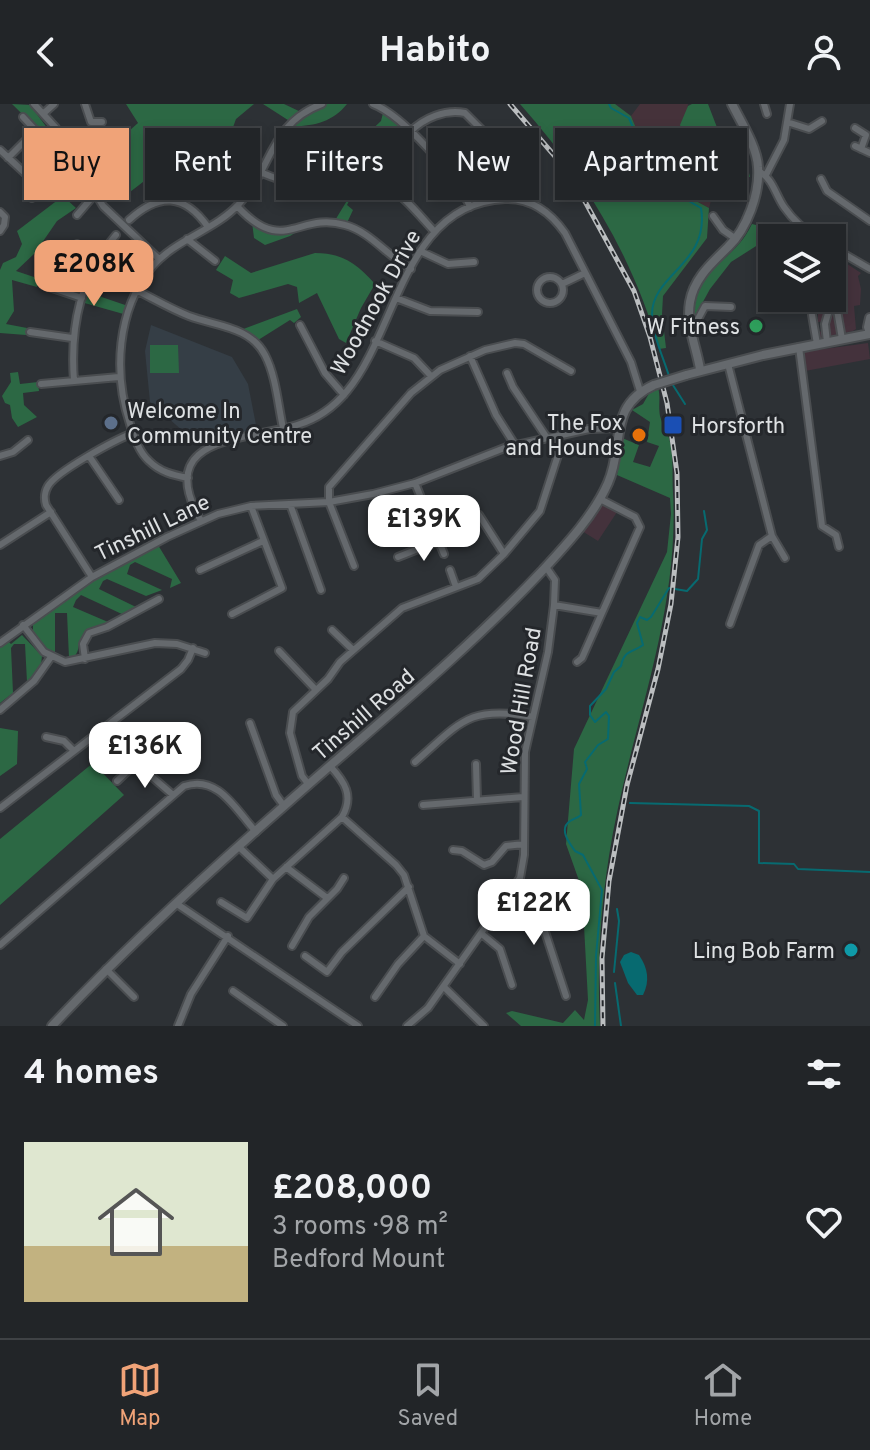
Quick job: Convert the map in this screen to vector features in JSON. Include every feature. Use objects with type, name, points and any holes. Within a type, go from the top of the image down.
[{"type":"street","points":[[34,104],[53,128]]},
{"type":"street","points":[[44,113],[54,104]]},
{"type":"street","points":[[85,104],[89,120],[96,125]]},
{"type":"street","points":[[322,104],[303,113],[288,126],[270,150],[260,172],[285,181],[337,175],[357,175],[378,181],[393,190],[434,231]]},
{"type":"street","points":[[373,104],[406,128]]},
{"type":"street","points":[[733,104],[762,173],[798,224]]},
{"type":"street","points":[[764,104],[767,114]]},
{"type":"street","points":[[700,369],[691,333],[690,304],[694,288],[709,266],[736,239],[749,213],[762,173],[784,140],[790,104]]},
{"type":"street","points":[[412,130],[444,113],[455,111],[468,115],[481,128]]},
{"type":"street","points":[[23,117],[34,128]]},
{"type":"street","points":[[787,122],[809,129],[822,121]]},
{"type":"street","points":[[855,128],[866,135],[858,148],[870,153]]},
{"type":"street","points":[[412,134],[457,181],[470,207]]},
{"type":"street","points":[[8,158],[24,142]]},
{"type":"street","points":[[0,150],[24,173]]},
{"type":"street","points":[[821,179],[827,191],[870,221]]},
{"type":"street","points":[[77,215],[90,200]]},
{"type":"street","points":[[100,200],[159,259]]},
{"type":"street","points":[[129,220],[158,201],[173,200],[192,208],[208,227]]},
{"type":"street","points":[[201,521],[189,495],[188,478],[162,471],[148,460],[133,433],[119,377],[124,327],[138,291],[159,259],[208,227],[241,200]]},
{"type":"street","name":"Woodnook Drive","points":[[188,478],[198,455],[207,447],[310,420],[344,395],[357,377],[420,251],[434,231],[470,207],[498,200]]},
{"type":"street","points":[[519,200],[540,208],[554,218],[565,233],[631,362],[640,391],[700,369],[870,333],[870,318]]},
{"type":"street","points":[[237,206],[252,222],[269,230],[334,222],[346,225],[368,235],[394,260],[411,269]]},
{"type":"street","points":[[0,231],[2,214]]},
{"type":"street","points":[[713,216],[723,230],[736,239]]},
{"type":"street","points":[[74,381],[72,338],[82,298],[99,257],[116,235]]},
{"type":"street","points":[[187,239],[215,261]]},
{"type":"street","points":[[77,244],[99,257]]},
{"type":"street","points":[[420,251],[448,264],[474,262]]},
{"type":"street","points":[[846,255],[870,269]]},
{"type":"street","points":[[562,284],[585,273]]},
{"type":"street","points":[[554,277],[562,284],[563,295],[555,303],[540,299],[537,288],[543,279],[554,277]]},
{"type":"street","points":[[43,285],[82,298]]},
{"type":"street","points":[[138,291],[185,315],[238,331],[255,342],[266,356],[283,428]]},
{"type":"street","points":[[396,298],[430,311],[478,312]]},
{"type":"street","points":[[691,333],[705,306],[731,307]]},
{"type":"street","points":[[827,342],[825,324],[828,312]]},
{"type":"street","points":[[837,312],[842,339]]},
{"type":"street","points":[[812,315],[817,344]]},
{"type":"street","points":[[300,325],[325,373],[344,395]]},
{"type":"street","points":[[30,332],[72,338]]},
{"type":"street","points":[[375,341],[414,358],[431,376]]},
{"type":"street","points":[[354,566],[329,502],[328,489],[411,393],[431,376],[498,346],[524,344],[571,371]]},
{"type":"street","points":[[799,347],[822,526],[836,535],[839,547]]},
{"type":"street","points":[[470,356],[496,415],[515,445]]},
{"type":"street","points":[[728,364],[772,536],[785,558]]},
{"type":"street","points":[[507,373],[547,438]]},
{"type":"street","points":[[41,384],[119,377]]},
{"type":"street","name":"Tinshill Road","points":[[52,1026],[106,969],[284,806],[483,632],[546,567],[600,499],[614,467],[619,428],[631,400],[640,391]]},
{"type":"street","name":"Tinshill Lane","points":[[0,643],[92,577],[218,514],[251,506],[329,502],[415,483],[515,445],[600,427],[619,428]]},
{"type":"street","points":[[92,577],[44,498],[48,486],[89,456],[133,433]]},
{"type":"street","points":[[309,785],[302,776],[290,733],[289,723],[297,706],[328,679],[353,650],[406,605],[478,579],[504,554],[542,508],[559,452],[558,436]]},
{"type":"street","points":[[0,456],[13,452],[28,440]]},
{"type":"street","points":[[89,456],[119,500]]},
{"type":"street","points":[[415,483],[444,554]]},
{"type":"street","points":[[577,662],[640,527],[635,517],[600,499]]},
{"type":"street","points":[[290,504],[321,590]]},
{"type":"street","points":[[232,614],[282,588],[251,506]]},
{"type":"street","points":[[0,533],[3,543],[51,512]]},
{"type":"street","points":[[479,515],[504,554]]},
{"type":"street","points":[[730,624],[759,545],[772,536]]},
{"type":"street","points":[[200,570],[263,541]]},
{"type":"street","points":[[398,557],[406,551],[438,541]]},
{"type":"street","name":"Wood Hill Road","points":[[516,886],[523,868],[525,752],[548,652],[554,605],[555,580],[546,567]]},
{"type":"street","points":[[450,570],[456,587]]},
{"type":"street","points":[[85,659],[83,644],[89,633],[107,627],[159,599]]},
{"type":"street","points":[[554,605],[602,613]]},
{"type":"street","points":[[23,625],[42,650],[51,657],[68,662],[139,644],[170,643],[205,653]]},
{"type":"street","points":[[332,630],[353,650]]},
{"type":"street","points":[[0,808],[181,669],[193,648]]},
{"type":"street","points":[[279,651],[316,690]]},
{"type":"street","points":[[0,710],[34,681],[51,657]]},
{"type":"street","points":[[415,762],[471,717],[496,712],[533,717]]},
{"type":"street","points":[[250,723],[276,795],[284,806]]},
{"type":"street","points":[[46,737],[64,741],[74,751]]},
{"type":"street","points":[[117,781],[136,763],[173,795]]},
{"type":"street","points":[[476,764],[477,800]]},
{"type":"street","points":[[221,902],[247,918],[273,879],[342,817],[348,793],[342,779],[330,766]]},
{"type":"street","points":[[0,945],[184,786],[194,782],[212,785],[256,832]]},
{"type":"street","points":[[423,805],[523,797]]},
{"type":"street","points":[[342,817],[396,865],[409,887],[424,936],[460,964]]},
{"type":"street","points":[[453,850],[462,851],[484,865],[492,862],[506,846],[524,844]]},
{"type":"street","points":[[239,847],[273,879]]},
{"type":"street","points":[[286,867],[327,898]]},
{"type":"street","points":[[292,946],[309,917],[344,878]]},
{"type":"street","points":[[411,1025],[444,987],[516,886],[535,901],[566,996]]},
{"type":"street","points":[[305,956],[327,972],[342,952],[409,887]]},
{"type":"street","points":[[177,904],[358,1026]]},
{"type":"street","points":[[482,934],[500,949],[512,985]]},
{"type":"street","points":[[178,1026],[187,1001],[228,936]]},
{"type":"street","points":[[375,997],[398,964],[424,936]]},
{"type":"street","points":[[106,969],[134,997]]},
{"type":"street","points":[[444,987],[484,1026]]},
{"type":"street","points":[[233,991],[283,1026]]},
{"type":"shaded area","points":[[640,104],[688,104],[683,120],[685,128],[636,128],[631,116]]},
{"type":"shaded area","points":[[694,200],[711,200],[709,208]]},
{"type":"shaded area","points":[[846,263],[861,273],[858,276],[860,305],[854,306],[856,329],[819,338],[818,332],[828,330],[827,321],[818,322],[818,312],[846,312]]},
{"type":"shaded area","points":[[151,325],[232,357],[248,384],[257,430],[217,438],[201,447],[150,402],[145,351]]},
{"type":"shaded area","points":[[868,343],[870,359],[805,371],[802,352]]},
{"type":"shaded area","points":[[601,503],[617,512],[598,541],[582,531]]},
{"type":"green space","points":[[12,104],[30,105],[47,128],[36,128]]},
{"type":"green space","points":[[126,104],[254,104],[236,119],[233,128],[145,128],[145,180],[130,192],[129,131],[138,123]]},
{"type":"green space","points":[[263,104],[284,104],[303,113],[322,104],[347,104],[328,120],[288,126],[291,122]]},
{"type":"green space","points":[[520,104],[615,104],[631,116],[636,128],[555,128],[555,147]]},
{"type":"green space","points":[[708,104],[717,128],[681,128],[688,106]]},
{"type":"green space","points":[[384,109],[406,128],[374,128],[381,121]]},
{"type":"green space","points":[[58,200],[67,200],[76,208],[57,221],[35,253],[16,271],[40,279],[37,287],[12,280],[14,311],[6,324],[27,328],[26,335],[0,333],[0,270],[3,263],[16,257],[22,244],[17,231]]},
{"type":"green space","points":[[350,200],[347,205],[353,210],[346,225],[334,222]]},
{"type":"green space","points":[[592,200],[694,200],[709,208],[707,238],[663,296],[666,348],[659,349],[635,282]]},
{"type":"green space","points":[[252,222],[264,229],[306,226],[265,245],[254,238]]},
{"type":"green space","points":[[752,224],[758,226],[758,245],[731,262],[710,289],[693,320],[701,286],[744,238]]},
{"type":"green space","points":[[315,253],[334,255],[349,261],[375,284],[346,343],[339,339],[317,293],[299,303],[297,287],[288,284],[239,298],[230,293],[233,280],[216,270],[225,256],[251,273]]},
{"type":"green space","points":[[84,291],[131,307],[127,315],[81,302]]},
{"type":"green space","points":[[297,309],[301,317],[294,323],[290,320],[255,342],[238,331]]},
{"type":"green space","points":[[150,345],[178,345],[179,373],[150,373]]},
{"type":"green space","points":[[18,372],[20,384],[38,382],[39,391],[23,393],[24,405],[37,417],[18,427],[12,418],[10,405],[5,403],[2,396],[11,382],[10,373]]},
{"type":"green space","points":[[658,387],[660,416],[672,451],[673,539],[669,585],[609,856],[600,941],[600,1026],[521,1026],[506,1013],[512,1011],[563,1023],[575,1010],[584,1020],[588,1000],[582,889],[566,844],[574,749],[667,552],[670,498],[617,475],[622,438],[639,445],[633,462],[650,467],[659,446],[647,442],[650,422],[632,410],[643,404],[651,390]]},
{"type":"green space","points":[[158,545],[181,583],[170,588],[172,579],[135,562],[130,565],[127,574],[162,590],[146,596],[107,579],[103,581],[99,589],[136,607],[124,615],[81,595],[73,607],[108,622],[86,632],[76,655],[69,658],[67,613],[55,613],[55,653],[47,649],[33,631],[33,621],[100,576]]},
{"type":"green space","points":[[22,635],[42,656],[41,665],[27,682],[25,644],[14,644],[11,648],[13,693],[0,703],[0,647],[8,641],[11,644]]},
{"type":"green space","points":[[0,728],[18,731],[17,764],[0,776]]},
{"type":"green space","points":[[93,763],[124,795],[0,905],[0,839]]},
{"type":"water","points":[[631,952],[639,955],[646,970],[647,985],[643,995],[637,995],[628,983],[620,962],[624,955]]},
{"type":"waterway","points":[[609,104],[629,118],[641,146],[662,170],[673,192],[701,208],[697,243],[654,300],[654,329],[669,376]]},
{"type":"waterway","points":[[671,382],[685,404]]},
{"type":"waterway","points":[[595,1026],[596,956],[602,890],[583,855],[575,851],[565,832],[567,824],[581,815],[579,784],[587,769],[585,762],[598,745],[608,739],[609,716],[606,712],[595,722],[590,715],[590,706],[606,689],[626,654],[643,645],[637,623],[640,617],[647,620],[651,617],[669,588],[687,591],[698,579],[702,539],[707,530],[704,511]]},
{"type":"waterway","points":[[630,803],[749,806],[759,811],[759,863],[794,864],[798,869],[870,872]]},
{"type":"waterway","points":[[614,972],[619,921],[617,909]]},
{"type":"waterway","points":[[615,983],[621,1026]]},
{"type":"railway","points":[[510,104],[576,185],[634,291],[667,403],[677,473],[678,537],[671,604],[658,669],[627,785],[609,881],[602,958],[603,1026]]},
{"type":"place","name":"W Fitness","points":[[756,326]]},
{"type":"place","name":"Welcome In Community Centre","points":[[111,423]]},
{"type":"place","name":"Horsforth","points":[[673,425]]},
{"type":"place","name":"The Fox and Hounds","points":[[639,435]]},
{"type":"place","name":"Ling Bob Farm","points":[[851,950]]}]
